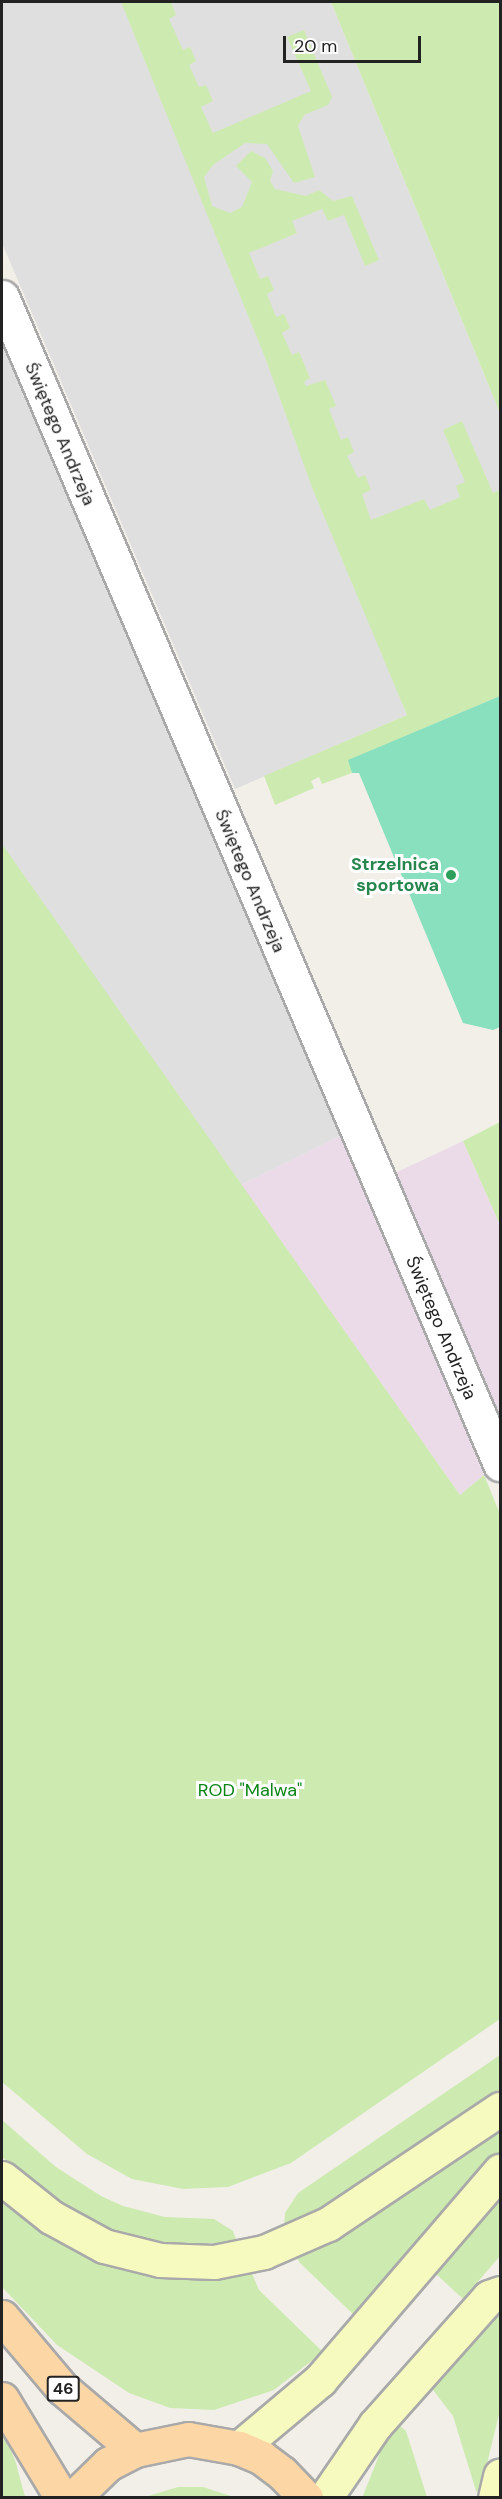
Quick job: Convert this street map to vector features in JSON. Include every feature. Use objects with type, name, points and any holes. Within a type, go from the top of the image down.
[{"type":"main road","points":[[2,2178],[51,2217],[104,2246],[160,2260],[223,2260],[264,2252],[328,2224],[501,2109]]},
{"type":"main road","points":[[239,2448],[320,2380],[501,2172]]},
{"type":"main road","points":[[325,2498],[375,2426],[489,2296],[501,2293]]},
{"type":"main road","name":"46","points":[[2,2317],[62,2388],[135,2450]]},
{"type":"main road","points":[[2,2399],[62,2498]]},
{"type":"main road","points":[[73,2498],[108,2464],[135,2450],[188,2439],[239,2448],[282,2473],[306,2498]]},
{"type":"main road","points":[[495,2498],[501,2476]]},
{"type":"street","name":"Świętego Andrzeja","points":[[2,297],[501,1464]]},
{"type":"shaded area","points":[[2,2],[331,2],[500,413],[500,490],[346,563],[407,715],[235,789],[2,243]]},
{"type":"shaded area","points":[[2,335],[342,1135],[241,1185],[2,845]]},
{"type":"shaded area","points":[[342,1135],[484,1475],[460,1495],[241,1185]]},
{"type":"shaded area","points":[[463,1141],[500,1225],[500,1422],[395,1173]]},
{"type":"green space","points":[[121,2],[171,2],[176,15],[169,19],[183,50],[190,47],[196,61],[189,65],[199,87],[206,85],[213,101],[201,107],[213,133],[311,91],[287,37],[304,30],[332,97],[328,105],[304,115],[298,126],[315,177],[294,183],[267,144],[245,143],[213,165],[204,177],[212,206],[230,213],[242,207],[252,182],[236,166],[251,151],[265,158],[273,171],[270,181],[275,189],[306,196],[319,190],[333,201],[352,196],[379,260],[365,266],[344,215],[328,221],[322,209],[292,221],[297,233],[249,253],[260,279],[268,276],[274,290],[267,294],[276,317],[284,314],[290,328],[282,333],[292,355],[299,352],[310,378],[304,382],[306,386],[325,380],[336,406],[329,409],[341,440],[348,437],[354,452],[347,456],[358,478],[365,475],[371,490],[362,494],[371,520],[424,499],[430,510],[460,497],[456,486],[465,482],[443,430],[462,421],[493,493],[500,490],[500,696],[349,760],[352,773],[322,784],[319,777],[311,781],[314,788],[275,805],[264,776],[407,715],[313,490],[266,360]]},
{"type":"green space","points":[[331,2],[500,2],[500,413]]},
{"type":"green space","name":"Strzelnica sportowa","points":[[500,696],[500,1027],[493,1030],[463,1023],[359,773],[352,773],[348,760]]},
{"type":"green space","name":"ROD \"Malwa\"","points":[[2,844],[460,1495],[484,1475],[500,1514],[500,2019],[291,2163],[228,2187],[183,2189],[132,2179],[87,2154],[2,2082]]},
{"type":"green space","points":[[500,1122],[500,1225],[463,1141]]},
{"type":"green space","points":[[500,2055],[500,2089],[324,2209],[284,2229],[285,2213],[298,2193]]},
{"type":"green space","points":[[2,2120],[56,2167],[101,2196],[123,2206],[165,2217],[214,2219],[233,2231],[237,2242],[172,2245],[116,2233],[88,2222],[62,2206],[2,2157]]},
{"type":"green space","points":[[500,2127],[500,2151],[355,2316],[300,2263],[297,2258],[342,2235]]},
{"type":"green space","points":[[2,2198],[42,2229],[89,2256],[251,2271],[259,2290],[323,2352],[274,2390],[214,2410],[170,2408],[129,2393],[57,2345],[2,2287]]},
{"type":"green space","points":[[500,2199],[500,2256],[463,2299],[435,2273]]},
{"type":"green space","points":[[500,2306],[500,2410],[480,2493],[476,2491],[453,2416],[430,2386]]},
{"type":"green space","points":[[398,2424],[406,2431],[427,2497],[362,2498],[382,2448]]},
{"type":"green space","points":[[2,2429],[16,2463],[25,2497],[2,2497]]},
{"type":"green space","points":[[178,2487],[203,2487],[234,2497],[145,2497]]},
{"type":"place","name":"Strzelnica sportowa","points":[[451,875]]}]
